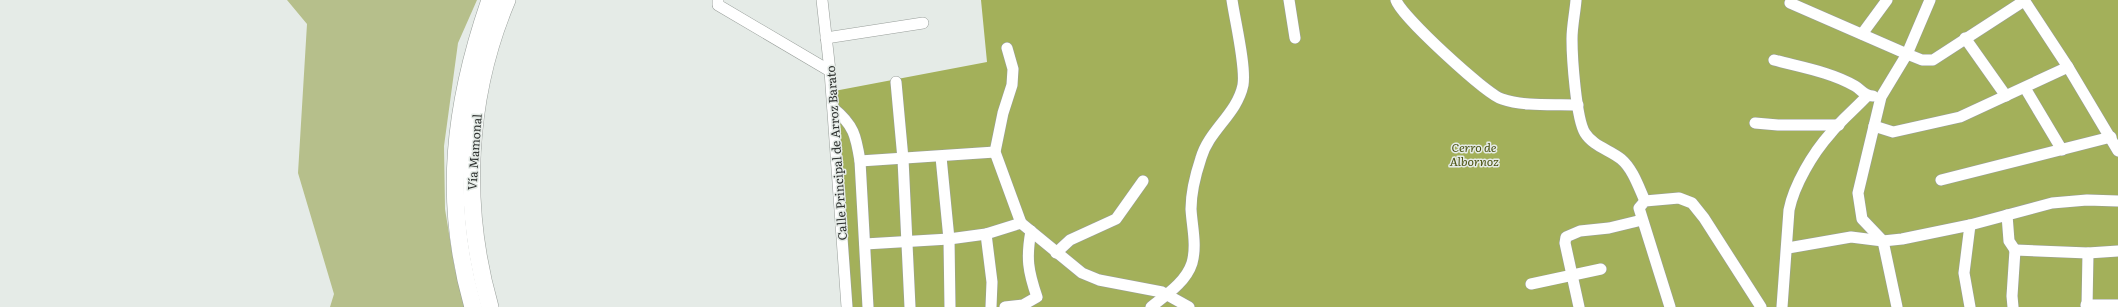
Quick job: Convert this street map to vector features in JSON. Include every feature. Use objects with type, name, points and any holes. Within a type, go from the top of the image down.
[{"type":"main road","name":"Vía Mamonal","points":[[473,307],[463,267],[456,210],[456,145],[461,105],[468,74],[490,0]]},
{"type":"main road","name":"Vía Mamonal","points":[[490,307],[482,281],[471,211],[473,141],[483,76],[492,41],[507,0]]},
{"type":"street","points":[[718,0],[718,4],[830,71]]},
{"type":"street","name":"Calle Principal de Arroz Barato","points":[[822,0],[830,71],[847,307]]},
{"type":"street","points":[[1151,307],[1185,277],[1192,264],[1194,230],[1191,208],[1201,158],[1207,142],[1234,106],[1243,83],[1232,0]]},
{"type":"street","points":[[1289,0],[1296,38]]},
{"type":"street","points":[[1396,0],[1442,51],[1493,95],[1506,100],[1522,103],[1578,105]]},
{"type":"street","points":[[1576,0],[1572,40],[1578,105],[1585,133],[1598,146],[1622,160],[1633,175],[1645,201]]},
{"type":"street","points":[[1862,34],[1887,0]]},
{"type":"street","points":[[1897,307],[1883,241],[1862,219],[1858,204],[1858,193],[1881,97],[1907,54],[1930,0]]},
{"type":"street","points":[[1790,3],[1922,60],[1933,60],[2024,0],[2068,67],[2118,151]]},
{"type":"street","points":[[826,38],[922,23]]},
{"type":"street","points":[[1965,38],[2006,96]]},
{"type":"street","points":[[1007,48],[1013,68],[1012,85],[1003,113],[995,152],[1021,223],[1082,273],[1099,280],[1129,284],[1167,294],[1189,307]]},
{"type":"street","points":[[1774,60],[1826,75],[1855,86],[1867,96],[1881,97]]},
{"type":"street","points":[[1874,126],[1893,132],[1952,119],[2025,88],[2068,67]]},
{"type":"street","points":[[896,82],[903,159],[910,307]]},
{"type":"street","points":[[2025,88],[2062,150]]},
{"type":"street","points":[[1782,307],[1788,248],[1789,210],[1792,195],[1800,179],[1829,134],[1867,96]]},
{"type":"street","points":[[833,108],[851,125],[856,139],[860,161],[868,307]]},
{"type":"street","points":[[1755,123],[1778,125],[1839,125]]},
{"type":"street","points":[[1941,180],[2111,137]]},
{"type":"street","points":[[860,161],[941,157],[995,152]]},
{"type":"street","points":[[941,157],[949,239],[950,307]]},
{"type":"street","points":[[1056,253],[1070,240],[1116,219],[1143,181]]},
{"type":"street","points":[[1670,307],[1639,208],[1645,201],[1679,198],[1692,203],[1704,218],[1761,307]]},
{"type":"street","points":[[1788,248],[1851,237],[1883,241],[1902,239],[1970,225],[2052,203],[2087,200],[2118,201]]},
{"type":"street","points":[[2007,215],[2009,241],[2015,250],[2012,296],[2013,307]]},
{"type":"street","points":[[1579,307],[1565,243],[1566,237],[1580,231],[1609,228],[1642,220]]},
{"type":"street","points":[[865,244],[949,239],[986,234],[1021,223]]},
{"type":"street","points":[[1970,225],[1964,273],[1970,307]]},
{"type":"street","points":[[1005,307],[1023,305],[1037,297],[1031,278],[1027,254],[1031,231]]},
{"type":"street","points":[[986,234],[992,282],[991,307]]},
{"type":"street","points":[[2015,250],[2088,253],[2118,251]]},
{"type":"street","points":[[2088,253],[2087,306],[2118,305]]},
{"type":"street","points":[[1531,284],[1601,269]]},
{"type":"green space","points":[[287,0],[477,0],[458,43],[444,146],[445,209],[455,270],[467,307],[330,307],[334,294],[298,173],[307,24]]},
{"type":"green space","name":"Cerro de Albornoz","points":[[981,0],[2118,0],[2118,307],[843,307],[829,92],[987,62]]}]
